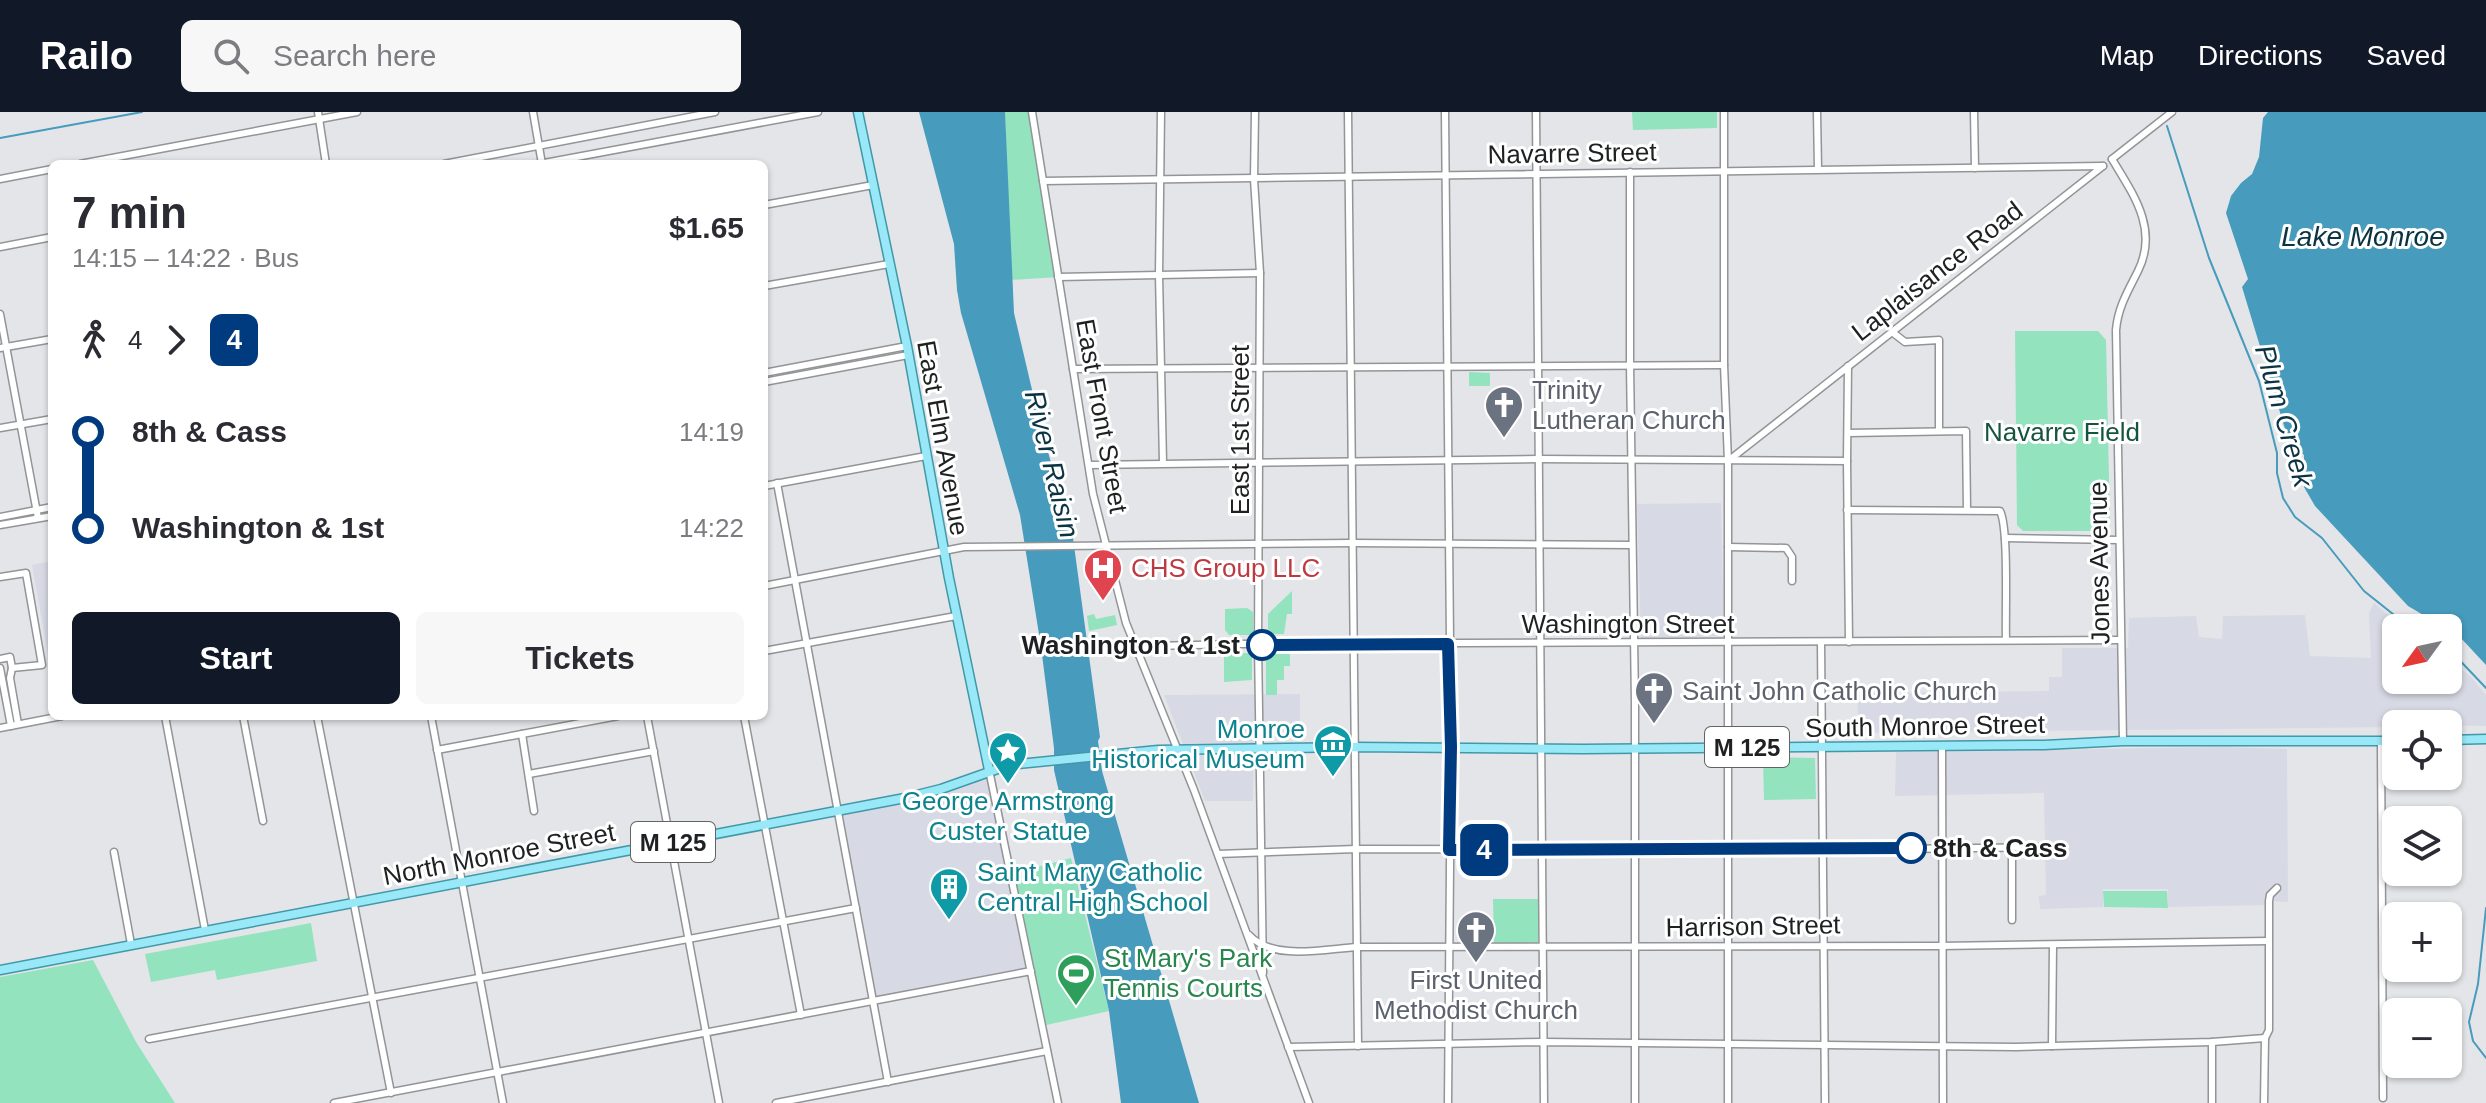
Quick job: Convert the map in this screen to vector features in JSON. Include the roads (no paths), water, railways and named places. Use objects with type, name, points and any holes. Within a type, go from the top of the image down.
[{"type":"main road","name":"East Elm Avenue","points":[[858,112],[908,350],[956,616],[989,770]]},
{"type":"main road","points":[[2462,740],[2486,739]]},
{"type":"main road","name":"South Monroe Street","points":[[1050,760],[1178,750],[1354,747],[1822,747],[2044,745],[2123,741],[2381,741]]},
{"type":"main road","name":"North Monroe Street","points":[[0,970],[924,794],[989,770],[1050,760]]},
{"type":"street","points":[[100,160],[318,116],[357,112]]},
{"type":"street","points":[[533,112],[541,160]]},
{"type":"street","points":[[464,160],[715,112]]},
{"type":"street","points":[[763,112],[764,122]]},
{"type":"street","points":[[563,160],[818,112]]},
{"type":"street","name":"East Front Street","points":[[1032,112],[1089,465],[1126,623],[1183,762],[1264,976]]},
{"type":"street","points":[[1161,112],[1159,275],[1163,463]]},
{"type":"street","name":"East 1st Street","points":[[1255,112],[1254,179],[1260,273],[1258,645],[1262,749],[1261,946],[1264,976]]},
{"type":"street","points":[[1348,112],[1358,1046]]},
{"type":"street","points":[[1445,112],[1451,747],[1446,1045],[1448,1103]]},
{"type":"street","points":[[1536,112],[1544,1103]]},
{"type":"street","points":[[1724,112],[1729,643],[1728,1103]]},
{"type":"street","points":[[1817,112],[1818,169]]},
{"type":"street","points":[[1974,112],[1975,168]]},
{"type":"street","name":"Laplaisance Road","points":[[1728,461],[2172,112]]},
{"type":"street","points":[[318,116],[325,160]]},
{"type":"street","points":[[658,123],[659,143]]},
{"type":"street","name":"Jones Avenue","points":[[2112,159],[2140,209],[2147,233],[2144,255],[2122,300],[2116,330],[2123,741]]},
{"type":"street","name":"Navarre Street","points":[[1043,181],[2103,166]]},
{"type":"street","points":[[0,179],[48,170]]},
{"type":"street","points":[[1630,172],[1635,644],[1635,1103]]},
{"type":"street","points":[[768,204],[873,185]]},
{"type":"street","points":[[0,247],[48,238]]},
{"type":"street","points":[[768,285],[889,264]]},
{"type":"street","points":[[1058,277],[1260,273]]},
{"type":"street","points":[[0,314],[3,347],[22,424],[38,518]]},
{"type":"street","points":[[1892,332],[1905,342],[1939,340],[1939,430]]},
{"type":"street","points":[[3,347],[48,340]]},
{"type":"street","points":[[768,372],[908,350]]},
{"type":"street","points":[[768,381],[908,350]]},
{"type":"street","points":[[1073,369],[1446,364],[1538,367],[1724,365]]},
{"type":"street","points":[[1848,366],[1849,642]]},
{"type":"street","points":[[0,428],[48,420]]},
{"type":"street","points":[[1848,433],[1966,431],[1967,510]]},
{"type":"street","points":[[768,485],[926,456]]},
{"type":"street","points":[[1089,465],[1538,459],[1847,461]]},
{"type":"street","points":[[777,483],[888,1082]]},
{"type":"street","points":[[0,517],[48,508]]},
{"type":"street","points":[[1847,510],[2000,511],[2004,518],[2005,538],[2006,640]]},
{"type":"street","points":[[0,525],[48,517]]},
{"type":"street","points":[[2005,538],[2119,540]]},
{"type":"street","points":[[768,585],[964,547],[1353,543],[1632,545]]},
{"type":"street","points":[[1728,547],[1786,548],[1792,557],[1792,581]]},
{"type":"street","points":[[0,577],[26,573],[42,665],[12,668]]},
{"type":"street","points":[[768,650],[956,616]]},
{"type":"street","name":"Washington Street","points":[[1138,653],[1152,646],[2120,640]]},
{"type":"street","points":[[1821,642],[1825,1103]]},
{"type":"street","points":[[1,660],[10,657],[15,725]]},
{"type":"street","points":[[0,668],[15,725]]},
{"type":"street","points":[[0,728],[48,719]]},
{"type":"street","points":[[166,720],[205,930]]},
{"type":"street","points":[[244,720],[263,821]]},
{"type":"street","points":[[318,720],[391,1093]]},
{"type":"street","points":[[432,720],[503,1103]]},
{"type":"street","points":[[437,750],[597,720]]},
{"type":"street","points":[[648,720],[719,1103]]},
{"type":"street","points":[[745,720],[801,1015]]},
{"type":"street","points":[[522,734],[534,811]]},
{"type":"street","points":[[2381,741],[2383,1098]]},
{"type":"street","points":[[1942,746],[1943,1103]]},
{"type":"street","points":[[529,774],[654,751]]},
{"type":"street","points":[[989,770],[1058,1103]]},
{"type":"street","points":[[2012,846],[2012,920]]},
{"type":"street","points":[[1218,854],[1356,849],[2045,847]]},
{"type":"street","points":[[114,852],[131,944]]},
{"type":"street","points":[[2264,1103],[2265,1038],[2269,1030],[2269,901],[2277,888]]},
{"type":"street","points":[[149,1039],[856,908]]},
{"type":"street","points":[[1245,929],[1261,946]]},
{"type":"street","name":"Harrison Street","points":[[1261,946],[1284,951],[1357,947],[1941,946],[2268,941]]},
{"type":"street","points":[[2052,1046],[2053,945]]},
{"type":"street","points":[[334,1103],[1031,971]]},
{"type":"street","points":[[1264,976],[1309,1103]]},
{"type":"street","points":[[1288,1047],[1543,1042],[2052,1046],[2265,1038]]},
{"type":"street","points":[[2212,1042],[2212,1103]]},
{"type":"street","points":[[776,1103],[1047,1051]]},
{"type":"water","points":[[919,112],[1005,112],[1014,313],[1041,428],[1073,538],[1102,771],[1199,1103],[1121,1103],[1109,1011],[1054,770],[1041,647],[1020,515],[961,313],[954,244]]},
{"type":"water","name":"Lake Monroe","points":[[2268,112],[2486,112],[2486,665],[2462,639],[2462,614],[2422,614],[2408,606],[2315,506],[2304,487],[2304,455],[2289,442],[2242,287],[2248,279],[2226,213],[2231,196],[2252,174],[2259,157],[2263,118]]},
{"type":"waterway","points":[[0,138],[142,112]]},
{"type":"waterway","name":"Plum Creek","points":[[2167,126],[2209,258],[2259,381],[2277,453],[2277,473],[2283,498],[2295,517],[2322,538],[2364,591],[2393,614]]},
{"type":"waterway","name":"Plum Creek","points":[[2462,663],[2486,688]]},
{"type":"waterway","name":"Plum Creek","points":[[2486,908],[2478,984],[2469,1022],[2473,1041],[2486,1058]]},
{"type":"place","name":"Trinity Lutheran Church","points":[[1504,439]]},
{"type":"place","name":"CHS Group LLC","points":[[1103,602]]},
{"type":"place","name":"Washington & 1st","points":[[1262,645]]},
{"type":"place","name":"Saint John Catholic Church","points":[[1654,725]]},
{"type":"place","name":"Monroe Historical Museum","points":[[1333,778]]},
{"type":"place","name":"George Armstrong Custer Statue","points":[[1008,785]]},
{"type":"place","name":"8th & Cass","points":[[1911,848]]},
{"type":"place","name":"Saint Mary Catholic Central High School","points":[[949,921]]},
{"type":"place","name":"First United Methodist Church","points":[[1476,964]]},
{"type":"place","name":"St Mary's Park Tennis Courts","points":[[1076,1007]]},
{"type":"park label","name":"Navarre Field","points":[[2062,432]]},
{"type":"water label","name":"River Raisin","points":[[1052,464]]}]
